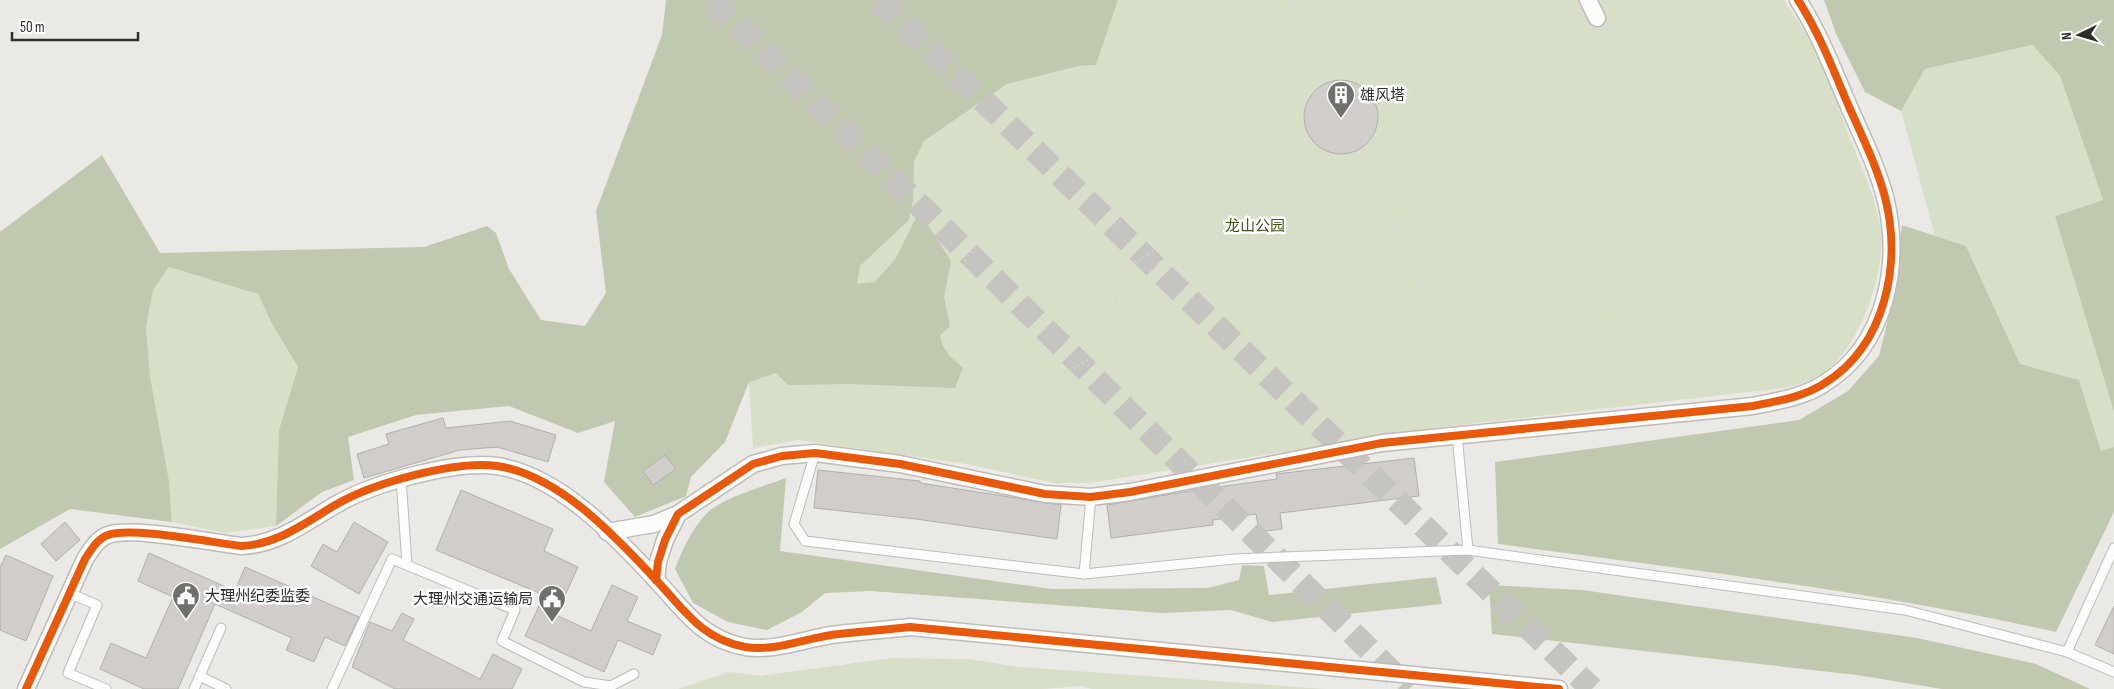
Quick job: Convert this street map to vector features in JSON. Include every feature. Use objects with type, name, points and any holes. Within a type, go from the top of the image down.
[{"type":"street","points":[[607,532],[654,524],[678,514],[720,484],[753,464],[782,456],[815,453],[900,464],[1045,494],[1091,497],[1130,492],[1382,443],[1753,406],[1783,400],[1825,384],[1841,371],[1871,336],[1886,294],[1890,268],[1889,217],[1876,171],[1821,41],[1798,0]]},
{"type":"street","points":[[1588,1],[1596,18]]},
{"type":"street","points":[[26,689],[69,593],[93,547],[108,535],[128,531],[242,546],[255,545],[288,534],[356,495],[401,478],[481,465],[517,470],[542,480],[607,532],[656,580],[699,628],[716,638],[748,647],[787,645],[838,634],[910,627],[1559,689]]},
{"type":"street","points":[[656,580],[658,562],[664,540],[678,514]]},
{"type":"lane","points":[[1457,435],[1468,550]]},
{"type":"lane","points":[[815,453],[794,524],[805,541],[1084,574],[1234,559],[1468,550],[1905,610],[2067,652],[2114,672]]},
{"type":"lane","points":[[401,478],[407,565]]},
{"type":"lane","points":[[1084,574],[1091,497]]},
{"type":"lane","points":[[2067,652],[2114,548]]},
{"type":"lane","points":[[332,689],[392,559],[515,610],[502,640],[584,682],[612,686],[634,674]]},
{"type":"lane","points":[[69,593],[96,604],[68,673],[106,689]]},
{"type":"lane","points":[[194,689],[221,628]]},
{"type":"lane","points":[[200,676],[226,689]]},
{"type":"path","points":[[1186,0],[1168,32],[1158,58],[1153,84],[1151,112],[1154,139],[1160,166],[1171,196],[1191,227],[1219,257],[1241,274],[1291,296],[1318,302],[1345,304],[1399,295],[1420,287],[1448,272],[1489,236],[1506,213],[1528,164],[1534,136],[1535,109],[1533,82],[1520,37],[1500,0]]},
{"type":"path","points":[[1254,0],[1300,58]]},
{"type":"path","points":[[1309,0],[1296,2],[1270,20],[1250,42],[1235,69],[1227,100],[1228,132],[1237,163],[1251,190],[1290,220],[1318,231],[1349,235],[1392,227],[1421,210],[1438,194],[1455,168],[1465,138],[1467,107],[1459,69],[1443,41],[1420,18],[1386,0]]},
{"type":"path","points":[[1400,67],[1514,0]]},
{"type":"path","points":[[1415,92],[1588,1]]},
{"type":"path","points":[[1296,2],[1314,49]]},
{"type":"path","points":[[1356,14],[1382,20],[1405,34],[1424,52],[1440,79],[1445,112],[1445,129],[1438,154],[1425,177],[1407,195],[1383,208],[1356,215],[1332,215],[1308,208],[1286,196],[1268,179],[1253,156],[1246,129],[1245,102],[1252,76],[1266,53],[1282,36],[1304,23],[1329,15],[1356,14]]},
{"type":"path","points":[[1351,43],[1377,51],[1400,67],[1415,92],[1420,110],[1419,129],[1414,148],[1404,164],[1391,177],[1373,187],[1350,193],[1327,190],[1306,181],[1288,166],[1276,145],[1271,126],[1271,107],[1276,88],[1286,72],[1300,58],[1314,49],[1332,44],[1351,43]]},
{"type":"path","points":[[1088,237],[1276,145]]},
{"type":"path","points":[[1114,276],[1288,166]]},
{"type":"path","points":[[1391,177],[1465,259]]},
{"type":"path","points":[[1373,187],[1420,287],[1457,333],[1528,316],[1609,304]]},
{"type":"path","points":[[1030,217],[1058,220],[1083,232],[1102,251],[1114,276],[1117,304],[1111,328],[1098,351],[1078,367],[1054,377],[1029,378],[1004,372],[982,358],[966,338],[958,314],[956,288],[964,262],[981,239],[1004,224],[1030,217]]},
{"type":"green space","points":[[666,0],[1118,0],[1096,65],[1078,66],[1007,84],[924,141],[914,162],[913,201],[909,220],[860,266],[857,284],[875,282],[896,258],[922,206],[926,222],[951,261],[944,297],[950,326],[940,335],[945,350],[963,368],[955,388],[850,384],[788,385],[776,373],[749,382],[725,442],[691,477],[686,496],[635,517],[604,482],[615,421],[578,433],[509,406],[416,415],[348,437],[354,480],[322,492],[276,526],[279,430],[298,367],[272,324],[258,294],[169,267],[153,290],[146,327],[150,376],[169,481],[172,522],[70,509],[0,549],[0,232],[102,155],[160,253],[424,247],[487,226],[496,233],[509,269],[541,320],[585,326],[606,293],[596,211],[662,35]]},
{"type":"green space","name":"龙山公园","points":[[1118,0],[1784,0],[1799,22],[1818,57],[1877,210],[1881,233],[1881,250],[1879,268],[1868,308],[1850,344],[1827,370],[1812,379],[1785,388],[1434,428],[1089,483],[1053,483],[967,464],[799,440],[753,448],[749,382],[860,266],[909,220],[913,201],[914,162],[924,141],[1007,84],[1078,66],[1096,65]]},
{"type":"green space","points":[[1824,0],[2114,0],[2114,412],[2055,216],[2103,200],[2060,76],[2033,45],[1925,69],[1901,111],[1865,92],[1837,36]]},
{"type":"green space","points":[[2034,45],[2060,76],[2103,200],[2055,216],[2114,412],[2114,447],[2101,451],[2079,380],[2020,364],[1966,246],[1935,236],[1901,111],[1925,69]]},
{"type":"green space","points":[[1902,225],[1966,246],[2020,364],[2079,380],[2101,451],[2114,447],[2114,512],[2056,632],[1918,604],[1708,572],[1498,544],[1495,462],[1799,420],[1848,391],[1879,356],[1889,315]]},
{"type":"green space","points":[[169,267],[258,294],[272,324],[298,367],[279,430],[276,526],[224,533],[172,522],[169,481],[150,376],[146,327],[153,290]]},
{"type":"green space","points":[[786,478],[780,551],[1052,589],[1208,588],[1239,580],[1242,565],[1264,566],[1269,595],[1436,577],[1442,604],[1272,622],[1231,610],[1162,613],[871,591],[825,593],[802,612],[767,630],[728,622],[693,603],[675,569],[687,541],[700,521],[721,503]]},
{"type":"green space","points":[[1489,585],[1582,590],[1917,638],[2036,664],[2090,689],[1942,689],[1857,675],[1492,634]]},
{"type":"green space","points":[[892,658],[968,659],[1020,667],[1326,689],[1092,689],[1081,686],[1044,689],[678,689],[729,672],[761,676]]},
{"type":"building","name":"雄风塔","points":[[1348,80],[1368,90],[1376,103],[1378,117],[1376,131],[1368,144],[1355,152],[1334,154],[1314,144],[1306,131],[1304,110],[1314,90],[1327,82]]},
{"type":"building","points":[[443,418],[446,428],[510,421],[556,435],[548,462],[497,447],[460,450],[364,478],[357,454],[389,444],[386,434]]},
{"type":"building","points":[[665,455],[676,469],[653,485],[643,471]]},
{"type":"building","points":[[1414,458],[1419,496],[1280,513],[1282,529],[1259,532],[1256,514],[1213,520],[1213,525],[1111,538],[1107,505],[1195,490],[1277,479],[1276,474]]},
{"type":"building","points":[[818,470],[920,481],[920,483],[1061,505],[1057,539],[916,519],[814,508]]},
{"type":"building","points":[[461,490],[553,529],[544,551],[578,567],[556,615],[591,631],[612,585],[638,597],[627,621],[661,635],[653,655],[618,640],[604,672],[525,636],[544,595],[436,550]]},
{"type":"building","points":[[65,522],[80,540],[56,561],[41,544]]},
{"type":"building","points":[[354,522],[388,542],[359,594],[311,566],[323,544],[337,552]]},
{"type":"building","points":[[149,553],[235,591],[245,567],[359,617],[345,646],[325,637],[314,662],[286,650],[292,638],[215,604],[178,689],[144,689],[100,669],[111,643],[146,658],[173,597],[138,581]]},
{"type":"building","points":[[6,555],[53,576],[26,641],[0,630],[0,567]]},
{"type":"building","points":[[2114,606],[2114,654],[2095,645]]},
{"type":"building","points":[[402,613],[414,619],[403,640],[480,679],[493,654],[522,669],[512,689],[395,689],[352,667],[370,622],[392,631]]},
{"type":"tunnel","points":[[712,0],[1409,689]]},
{"type":"tunnel","points":[[879,0],[1592,689]]},
{"type":"cycle path","points":[[656,580],[658,562],[665,540],[678,514],[753,464],[782,456],[815,453],[900,464],[1045,494],[1091,497],[1130,492],[1382,443],[1753,406],[1790,398],[1817,388],[1846,367],[1862,347],[1875,325],[1890,275],[1890,222],[1882,186],[1874,164],[1820,40],[1798,0]]},
{"type":"cycle path","points":[[26,689],[85,559],[95,545],[108,535],[134,532],[242,546],[255,544],[280,537],[337,504],[372,488],[438,470],[480,465],[497,466],[520,472],[564,495],[605,528],[695,622],[717,638],[745,647],[769,648],[827,636],[910,627],[1559,689]]},
{"type":"place","name":"雄风塔","points":[[1341,119]]},
{"type":"place","name":"大理州纪委监委","points":[[186,620]]},
{"type":"place","name":"大理州交通运输局","points":[[552,623]]}]
